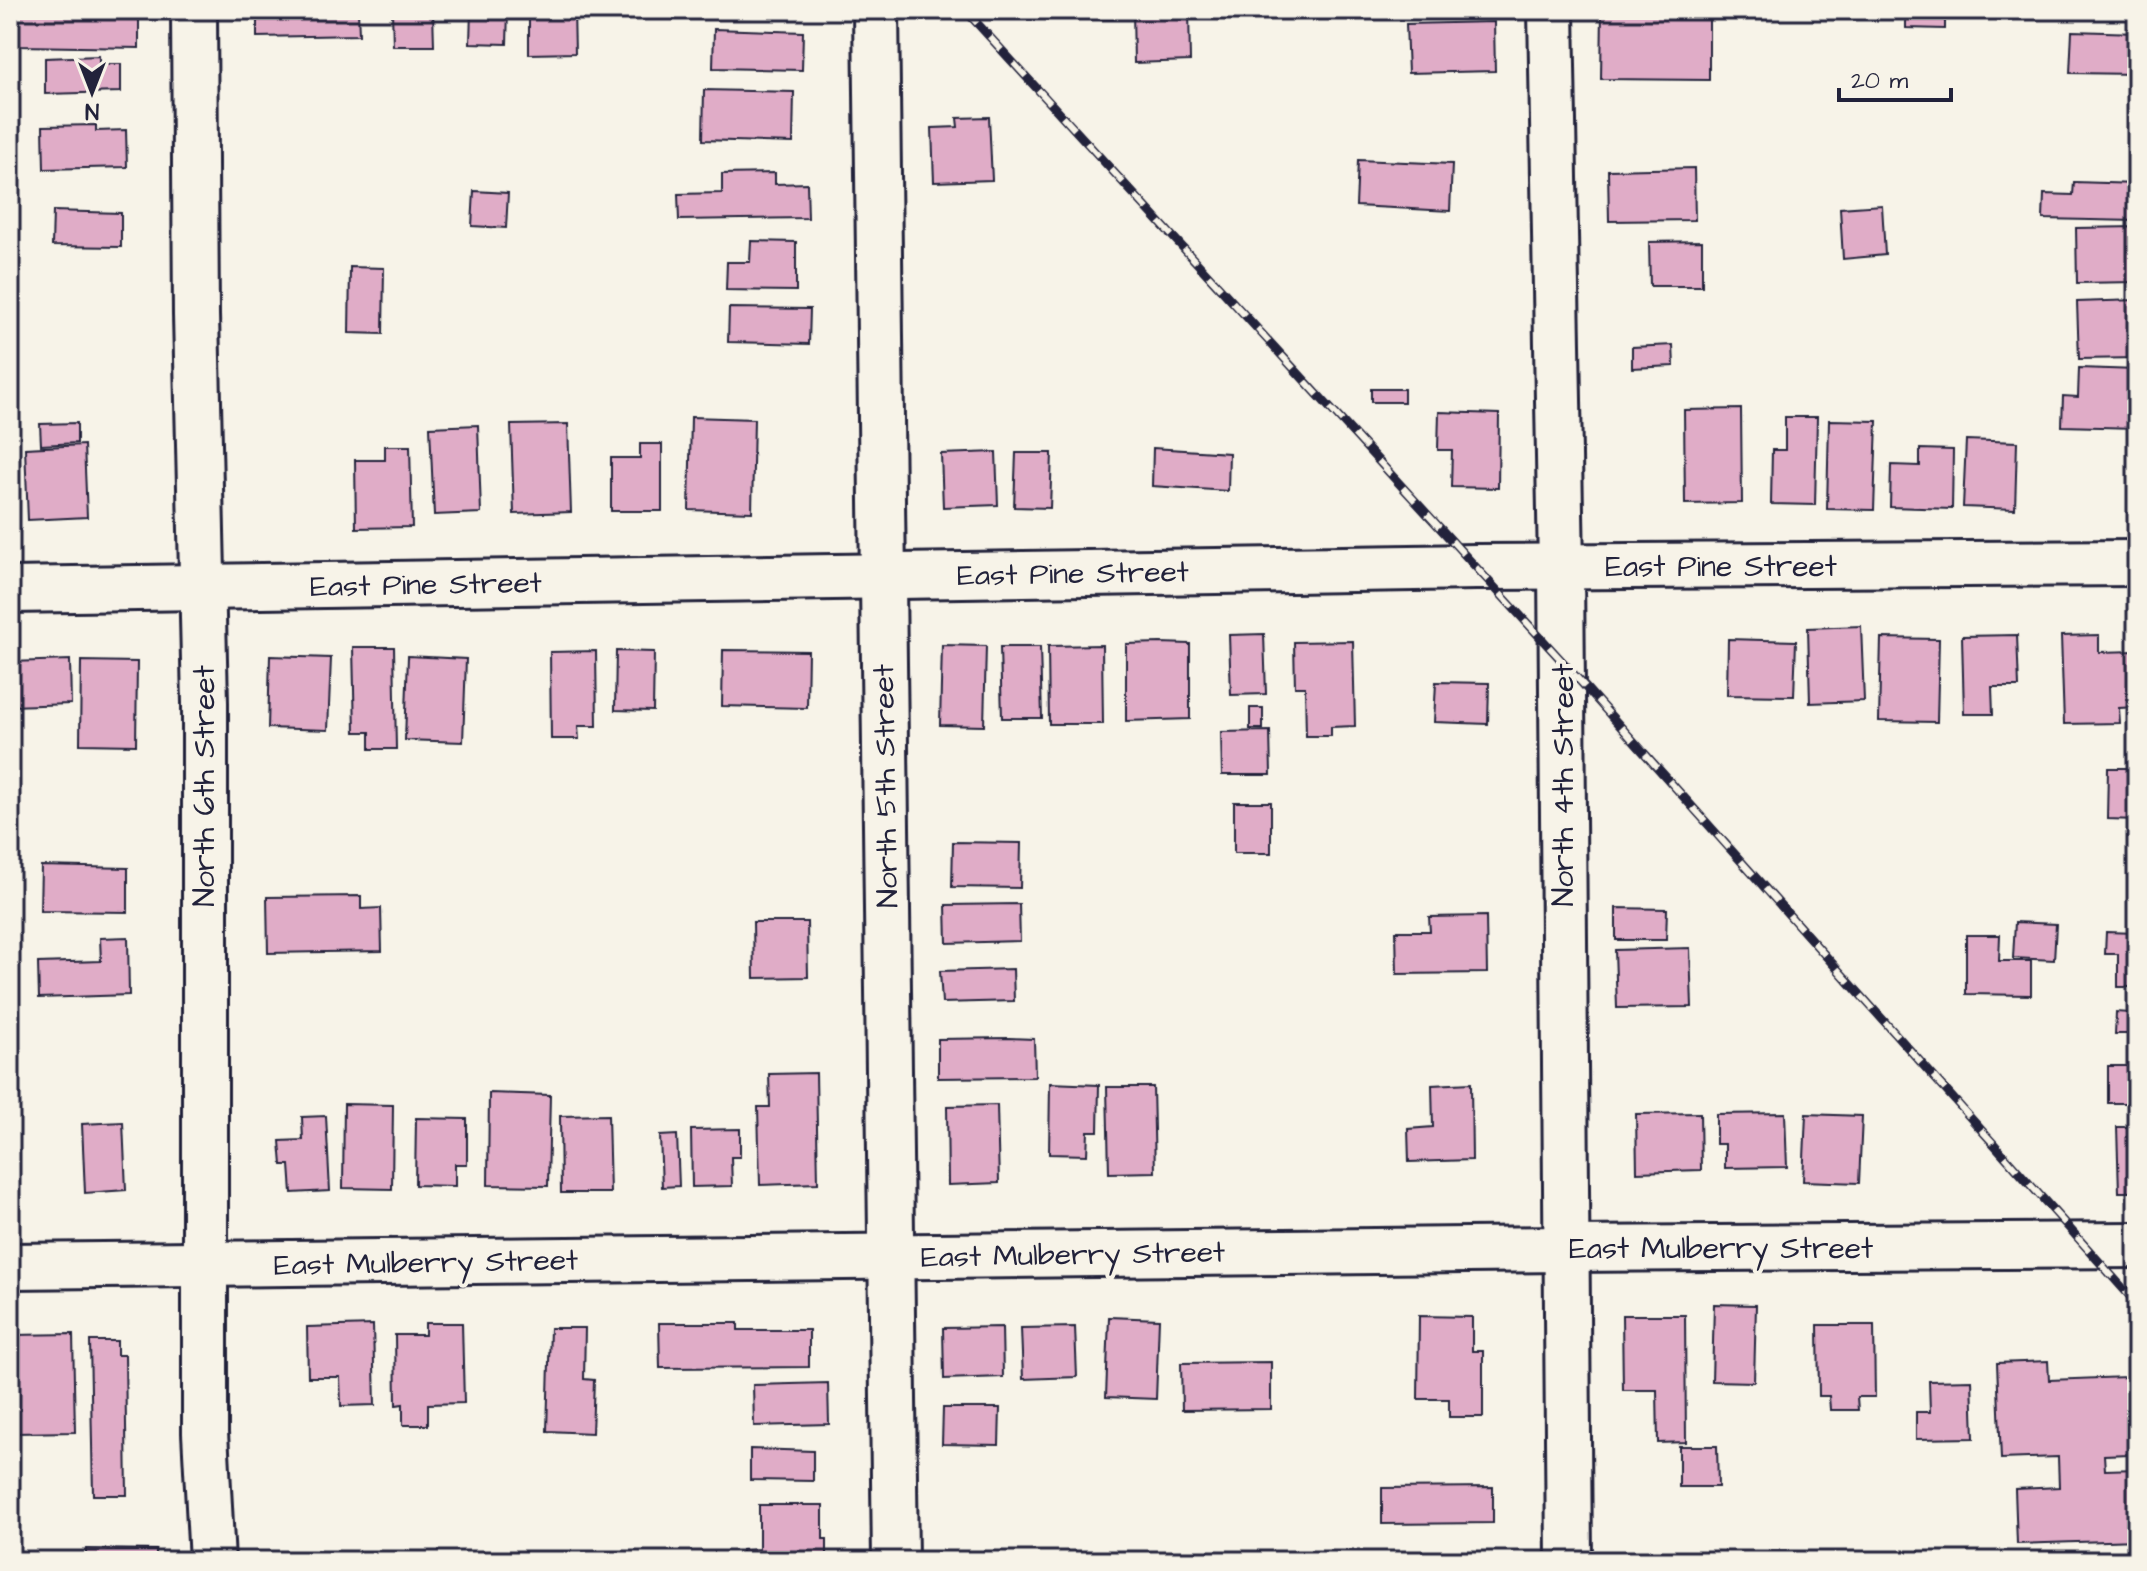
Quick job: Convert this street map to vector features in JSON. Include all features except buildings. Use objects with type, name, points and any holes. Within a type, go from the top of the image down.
[{"type":"street","name":"North 6th Street","points":[[194,10],[196,315],[205,703],[205,1433],[212,1561]]},
{"type":"street","name":"North 5th Street","points":[[876,10],[895,1561]]},
{"type":"street","name":"North 4th Street","points":[[1551,10],[1561,567],[1569,1561]]},
{"type":"street","name":"East Pine Street","points":[[10,590],[1561,567],[2137,563]]},
{"type":"street","name":"East Mulberry Street","points":[[10,1266],[2137,1245]]},
{"type":"railway","points":[[965,10],[1562,661],[2137,1304]]}]
